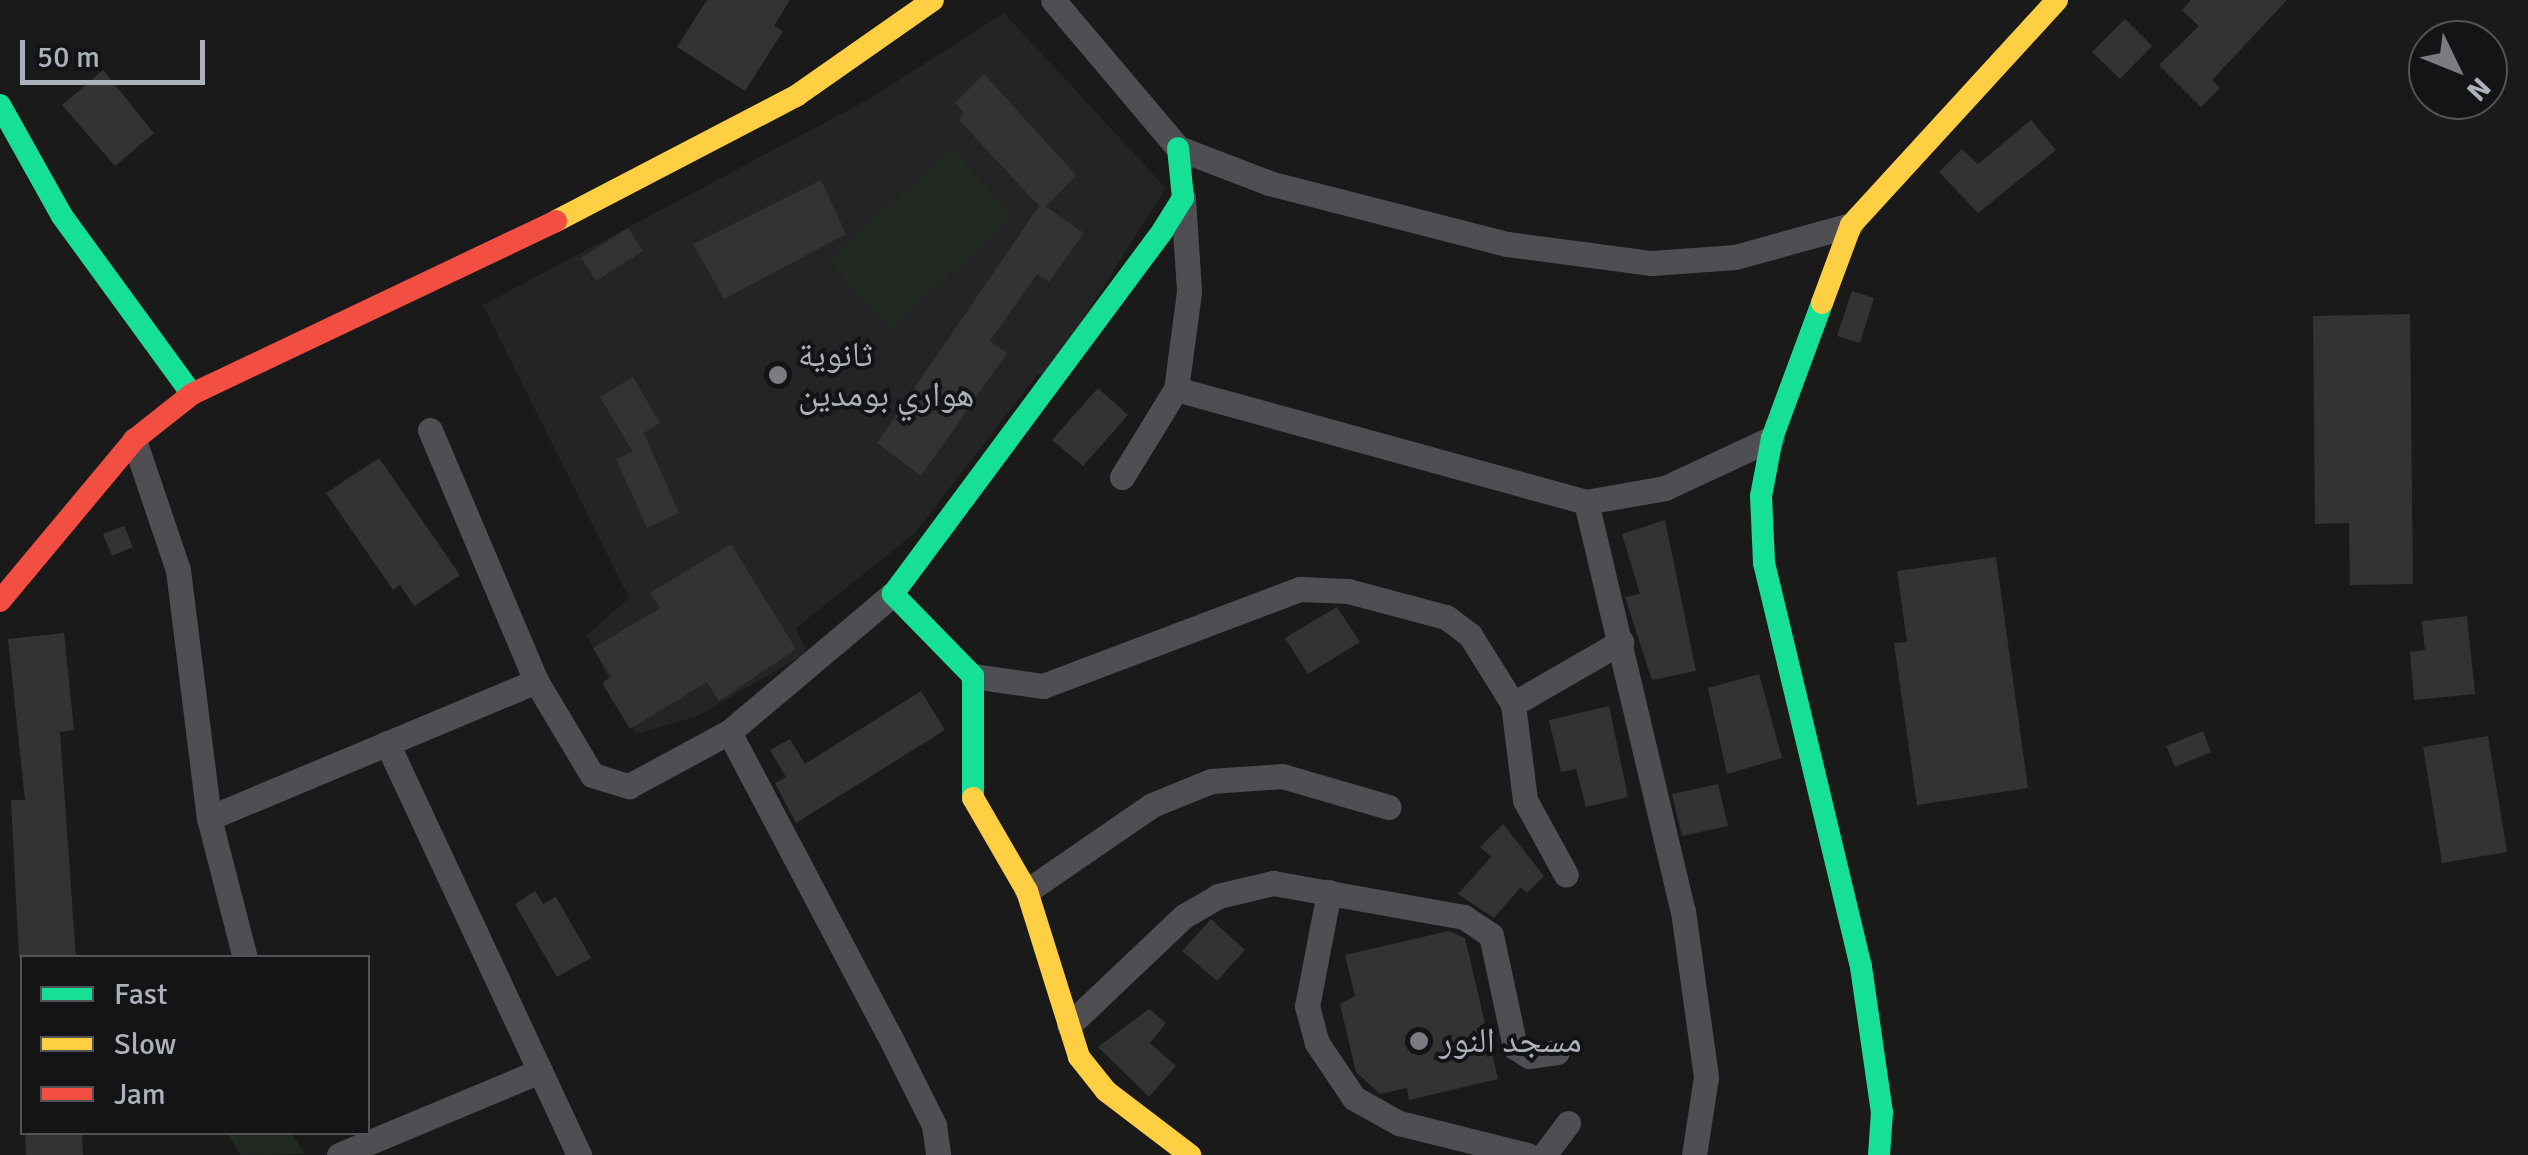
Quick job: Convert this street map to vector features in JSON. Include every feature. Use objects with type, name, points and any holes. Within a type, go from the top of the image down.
[{"type":"street","points":[[0,601],[134,440],[192,394],[677,164],[796,96],[932,0]]},
{"type":"street","points":[[1053,0],[1178,148],[1269,183],[1418,223],[1611,260],[1735,257],[1852,226]]},
{"type":"street","points":[[1879,1155],[1882,1112],[1861,967],[1764,562],[1761,496],[1772,438],[1852,226],[2056,0]]},
{"type":"street","points":[[0,105],[62,216],[192,394]]},
{"type":"street","points":[[1122,477],[1176,389],[1189,292],[1178,148]]},
{"type":"street","points":[[430,430],[536,681],[578,758],[618,787],[729,732],[892,594],[1025,426],[1183,198]]},
{"type":"street","points":[[1176,389],[1586,502],[1665,488],[1772,438]]},
{"type":"street","points":[[134,440],[185,604],[209,818],[244,955]]},
{"type":"street","points":[[1586,502],[1620,642],[1704,1038],[1705,1112],[1694,1155]]},
{"type":"street","points":[[892,594],[973,676],[1043,686],[1271,594],[1319,587],[1446,617],[1470,635],[1513,704],[1524,800],[1566,875]]},
{"type":"street","points":[[1513,704],[1620,642]]},
{"type":"street","points":[[973,676],[972,796],[1028,891],[1069,1025],[1088,1072],[1190,1155]]},
{"type":"street","points":[[209,818],[536,681]]},
{"type":"street","points":[[729,732],[934,1125],[938,1155]]},
{"type":"street","points":[[386,744],[578,1155]]},
{"type":"street","points":[[1028,891],[1152,805],[1224,778],[1305,779],[1389,807]]},
{"type":"street","points":[[1069,1025],[1184,916],[1218,896],[1274,883],[1464,918],[1491,935],[1515,1047],[1530,1056],[1557,1052]]},
{"type":"street","points":[[1329,892],[1308,1006],[1317,1043],[1354,1098],[1400,1122],[1527,1155]]},
{"type":"street","points":[[349,1147],[540,1071]]},
{"type":"street","points":[[1544,1155],[1568,1122]]},
{"type":"shaded area","name":"ثانوية هواري بومدين","points":[[1004,13],[1166,188],[1046,377],[1038,374],[915,533],[796,628],[807,653],[698,716],[636,734],[587,635],[629,598],[483,305],[869,99]]},
{"type":"shaded area","points":[[951,149],[1014,216],[891,328],[829,261]]},
{"type":"shaded area","points":[[228,1135],[292,1135],[305,1154],[241,1155]]},
{"type":"building","points":[[707,0],[790,0],[774,26],[783,31],[745,91],[677,47]]},
{"type":"building","points":[[2191,0],[2287,0],[2212,80],[2220,88],[2201,107],[2159,65],[2199,26],[2182,10]]},
{"type":"building","points":[[2125,19],[2152,46],[2120,79],[2092,52]]},
{"type":"building","points":[[103,70],[154,133],[115,166],[62,105]]},
{"type":"building","points":[[984,74],[1076,175],[1046,207],[1084,233],[1049,282],[1037,274],[990,341],[1007,353],[921,476],[877,443],[1039,206],[959,120],[964,113],[955,103]]},
{"type":"building","points":[[2031,120],[2056,150],[1978,213],[1939,172],[1962,149],[1978,164]]},
{"type":"building","points":[[821,180],[846,234],[724,299],[693,244]]},
{"type":"building","points":[[628,228],[643,251],[596,281],[581,258]]},
{"type":"building","points":[[1852,291],[1874,298],[1860,343],[1837,336]]},
{"type":"building","points":[[2410,314],[2413,584],[2350,585],[2349,523],[2315,524],[2313,316]]},
{"type":"building","points":[[633,377],[660,423],[644,433],[679,513],[647,528],[616,459],[633,452],[600,397]]},
{"type":"building","points":[[1098,388],[1128,415],[1083,466],[1052,440]]},
{"type":"building","points":[[379,458],[460,575],[414,606],[400,585],[393,590],[326,493]]},
{"type":"building","points":[[1665,520],[1696,671],[1652,680],[1625,597],[1640,594],[1622,534]]},
{"type":"building","points":[[124,526],[133,547],[112,556],[103,534]]},
{"type":"building","points":[[731,544],[796,649],[719,701],[707,682],[630,729],[602,683],[611,677],[593,648],[660,608],[650,593]]},
{"type":"building","points":[[1996,557],[2028,788],[1917,805],[1894,643],[1907,642],[1897,571]]},
{"type":"building","points":[[1337,607],[1360,642],[1308,674],[1285,638]]},
{"type":"building","points":[[2467,616],[2475,694],[2414,700],[2410,652],[2425,650],[2422,621]]},
{"type":"building","points":[[64,633],[74,730],[60,732],[76,955],[19,958],[11,800],[25,800],[8,639]]},
{"type":"building","points":[[1759,674],[1782,758],[1727,774],[1708,688]]},
{"type":"building","points":[[921,691],[945,730],[796,823],[775,783],[786,777],[770,750],[790,739],[805,764]]},
{"type":"building","points":[[1609,706],[1628,797],[1586,807],[1576,769],[1561,772],[1549,720]]},
{"type":"building","points":[[2203,731],[2211,752],[2175,767],[2166,746]]},
{"type":"building","points":[[2488,736],[2507,852],[2442,863],[2423,747]]},
{"type":"building","points":[[1718,784],[1728,826],[1682,836],[1672,794]]},
{"type":"building","points":[[1503,824],[1544,876],[1527,893],[1521,887],[1494,918],[1458,894],[1491,857],[1480,847]]},
{"type":"building","points":[[535,891],[543,904],[556,897],[591,958],[557,977],[515,904]]},
{"type":"building","points":[[1211,919],[1245,950],[1217,981],[1182,951]]},
{"type":"building","name":"مسجد النور","points":[[1449,931],[1465,938],[1498,1079],[1409,1100],[1407,1088],[1380,1094],[1356,1072],[1340,1004],[1355,996],[1345,955]]},
{"type":"building","points":[[1149,1009],[1166,1023],[1150,1043],[1176,1066],[1149,1097],[1098,1047]]},
{"type":"building","points":[[25,1135],[82,1135],[83,1155],[26,1155]]},
{"type":"traffic: fast","points":[[0,105],[62,216],[192,394]]},
{"type":"traffic: fast","points":[[973,798],[973,676],[893,594],[1163,230],[1183,198],[1178,148]]},
{"type":"traffic: fast","points":[[1822,303],[1772,438],[1761,496],[1764,563],[1861,967],[1882,1112],[1879,1155]]},
{"type":"traffic: slow","points":[[556,221],[796,96],[933,0]]},
{"type":"traffic: slow","points":[[1822,303],[1851,225],[2057,0]]},
{"type":"traffic: slow","points":[[973,798],[1027,891],[1079,1057],[1106,1091],[1190,1155]]},
{"type":"traffic: jam","points":[[0,601],[134,440],[192,394],[556,221]]},
{"type":"place","name":"ثانوية هواري بومدين","points":[[778,375]]},
{"type":"place","name":"مسجد النور","points":[[1419,1041]]}]
